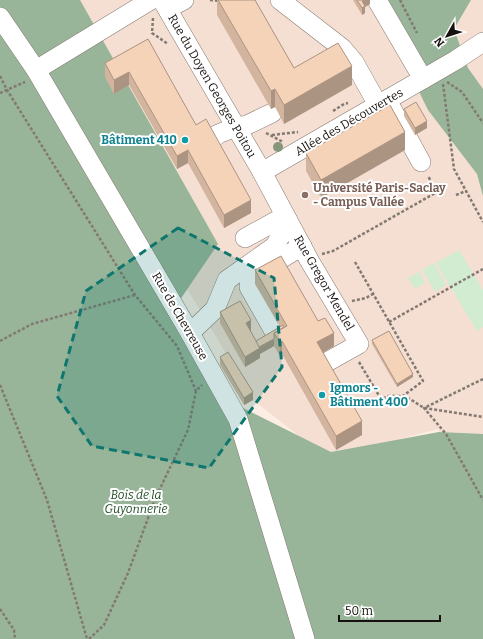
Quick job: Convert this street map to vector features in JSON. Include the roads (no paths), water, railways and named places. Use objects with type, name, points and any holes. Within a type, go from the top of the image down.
[{"type":"street","points":[[36,70],[151,0]]},
{"type":"street","name":"Rue du Doyen Georges Poitou","points":[[162,0],[262,172]]},
{"type":"street","points":[[165,0],[176,4],[184,0]]},
{"type":"street","points":[[280,0],[342,48],[354,62],[422,162]]},
{"type":"street","points":[[377,0],[423,79]]},
{"type":"street","name":"Rue de Chevreuse","points":[[0,17],[36,70],[190,332],[238,419],[305,639]]},
{"type":"street","name":"Allée des Découvertes","points":[[262,172],[423,79],[483,42]]},
{"type":"street","points":[[210,141],[218,134],[236,127],[247,125],[272,113]]},
{"type":"street","points":[[262,172],[287,219]]},
{"type":"street","points":[[190,332],[216,309],[227,280],[275,246],[287,219]]},
{"type":"street","points":[[245,238],[287,219]]},
{"type":"street","name":"Rue Gregor Mendel","points":[[287,219],[358,352],[327,362]]},
{"type":"street","points":[[274,331],[249,287],[250,279],[302,246]]},
{"type":"place","name":"Bâtiment 410","points":[[185,140]]},
{"type":"place","name":"Université Paris-Saclay - Campus Vallée","points":[[305,195]]},
{"type":"place","name":"Igmors - Bâtiment 400","points":[[322,395]]},
{"type":"park label","name":"Bois de la Guyonnerie","points":[[136,502]]}]
